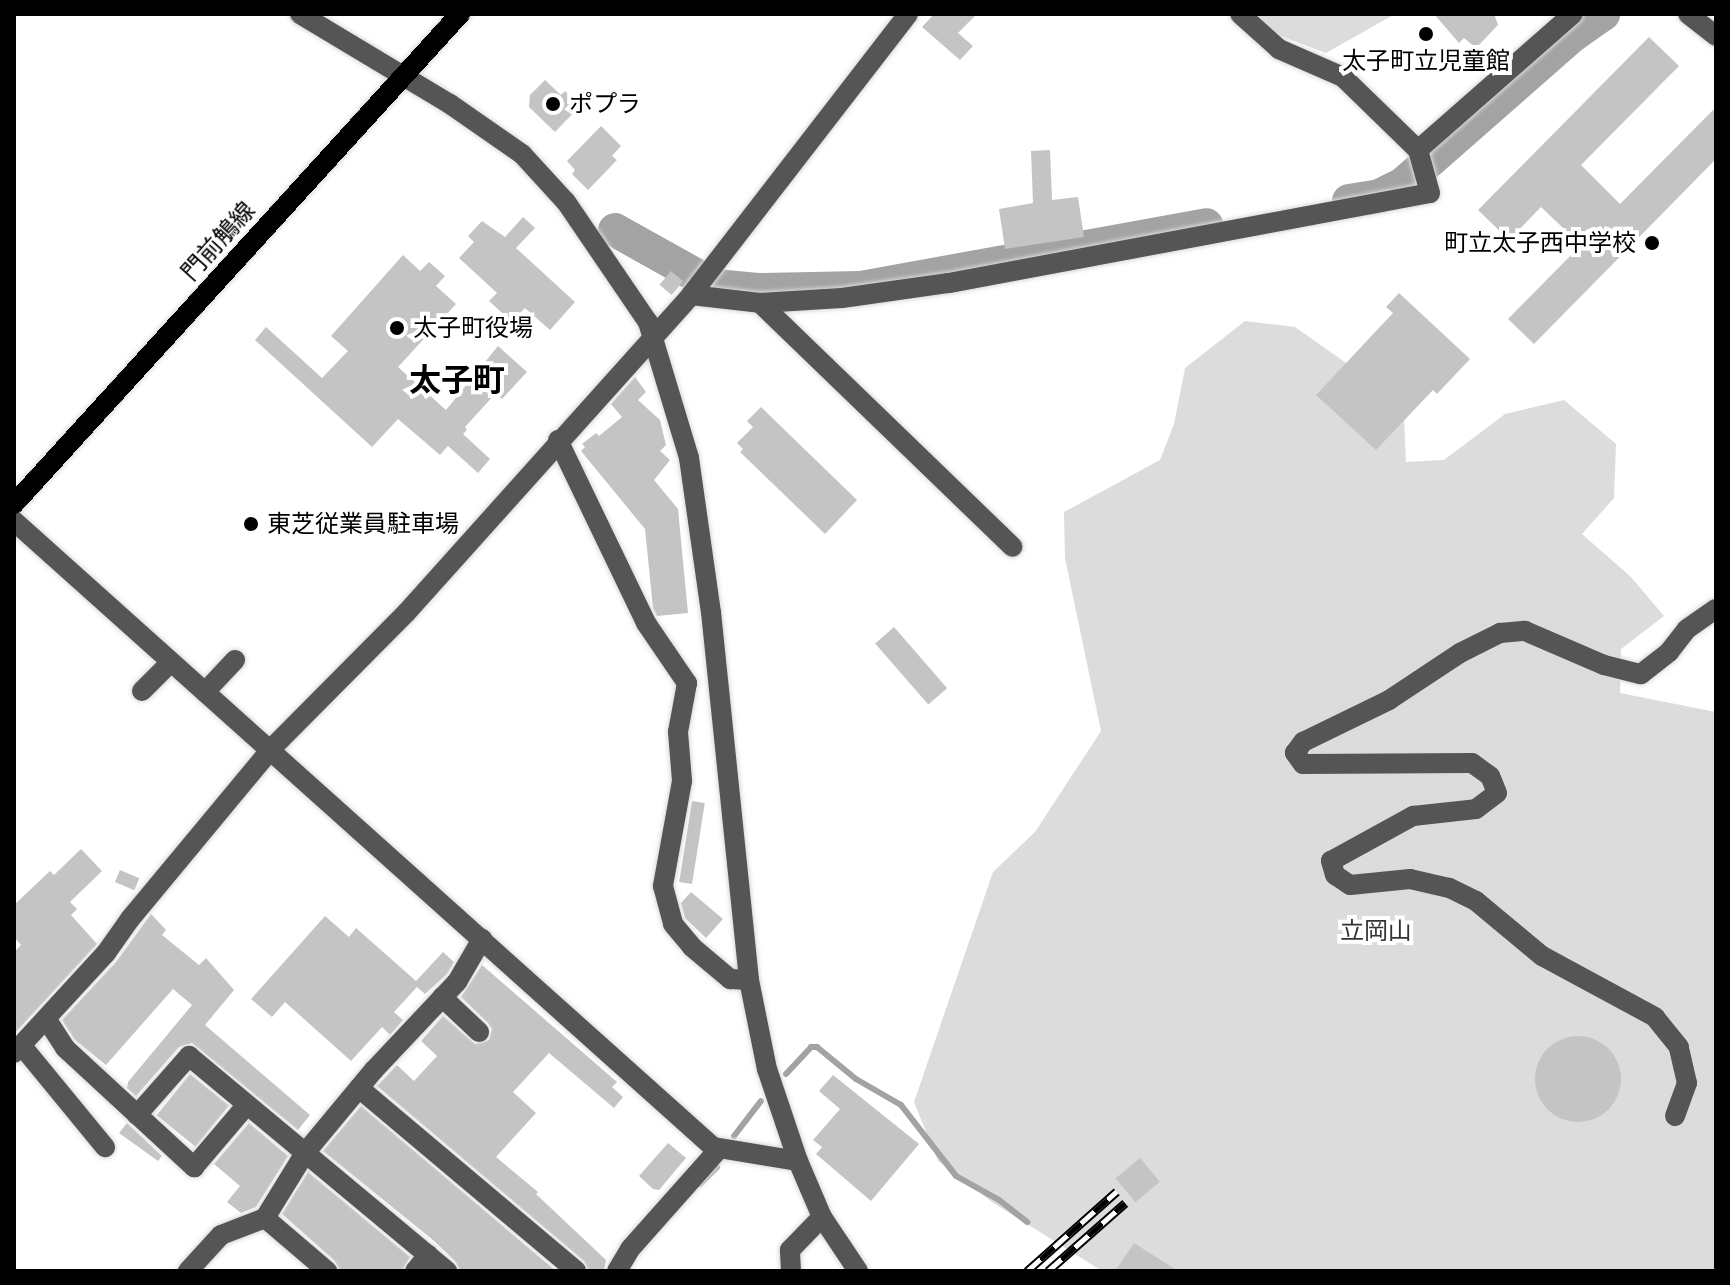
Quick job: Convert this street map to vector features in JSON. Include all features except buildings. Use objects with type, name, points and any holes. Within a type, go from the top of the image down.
[{"type":"main road","name":"門前鵤線","points":[[14,504],[460,14]]},
{"type":"street","points":[[300,14],[450,104],[522,154],[566,202],[648,322],[689,458],[718,672],[749,980],[767,1069],[798,1161],[822,1217],[858,1271]]},
{"type":"street","points":[[93,1141],[18,1050],[106,953],[130,919],[271,749],[407,612],[699,285],[908,14]]},
{"type":"street","points":[[699,285],[760,303],[842,298],[949,283],[1430,193],[1418,150],[1343,77],[1279,49],[1240,14]]},
{"type":"street","points":[[1418,150],[1573,14]]},
{"type":"street","points":[[1688,14],[1716,36]]},
{"type":"street","points":[[760,303],[1013,547]]},
{"type":"street","points":[[558,440],[646,623],[687,683],[678,732],[682,781],[663,886],[673,924],[692,947],[730,979],[749,980]]},
{"type":"street","points":[[14,521],[718,1150],[798,1161]]},
{"type":"street","points":[[1675,1116],[1687,1083],[1679,1047],[1655,1017],[1542,956],[1476,901],[1449,888],[1410,879],[1350,885],[1335,875],[1331,861],[1413,816],[1476,809],[1497,793],[1490,776],[1472,763],[1303,764],[1295,753],[1303,742],[1389,700],[1460,653],[1500,633],[1525,631],[1604,665],[1641,674],[1669,652],[1687,629],[1716,609]]},
{"type":"street","points":[[205,692],[235,660]]},
{"type":"street","points":[[142,691],[171,662]]},
{"type":"street","points":[[188,1271],[221,1235],[265,1218],[305,1153],[359,1088],[457,982],[482,939]]},
{"type":"street","points":[[442,997],[479,1032]]},
{"type":"street","points":[[47,1020],[65,1048],[194,1167],[246,1106]]},
{"type":"street","points":[[137,1115],[189,1056],[305,1153],[422,1263],[447,1271]]},
{"type":"street","points":[[359,1088],[576,1271]]},
{"type":"street","points":[[617,1271],[630,1249],[718,1150]]},
{"type":"street","points":[[791,1271],[790,1250],[822,1217]]},
{"type":"street","points":[[265,1218],[327,1271]]},
{"type":"green space","points":[[1252,14],[1395,14],[1326,53],[1265,30]]},
{"type":"green space","name":"立岡山","points":[[1245,321],[1295,327],[1349,365],[1404,417],[1406,462],[1444,460],[1505,414],[1564,400],[1616,444],[1614,498],[1582,534],[1631,577],[1664,616],[1621,649],[1620,693],[1716,712],[1716,1271],[1102,1271],[992,1202],[938,1161],[914,1102],[993,872],[1035,832],[1101,731],[1065,558],[1064,512],[1160,460],[1174,424],[1185,368]]},
{"type":"waterway","points":[[1349,201],[1379,196],[1402,185],[1573,35],[1603,14]]},
{"type":"waterway","points":[[615,230],[715,286],[758,290],[861,288],[1206,225]]},
{"type":"waterway","points":[[786,1074],[811,1047],[817,1047],[856,1079],[901,1105],[956,1176],[999,1200],[1027,1222]]},
{"type":"waterway","points":[[734,1136],[761,1101]]},
{"type":"waterway","points":[[700,1184],[717,1167]]},
{"type":"railway","points":[[1027,1271],[1117,1191]]},
{"type":"railway","points":[[1048,1271],[1125,1203]]},
{"type":"place","name":"太子町立児童館","points":[[1426,34]]},
{"type":"place","name":"ポプラ","points":[[553,104]]},
{"type":"place","name":"町立太子西中学校","points":[[1652,243]]},
{"type":"place","name":"太子町役場","points":[[397,328]]},
{"type":"place","name":"東芝従業員駐車場","points":[[251,524]]},
{"type":"district","name":"太子町","points":[[457,380]]}]
